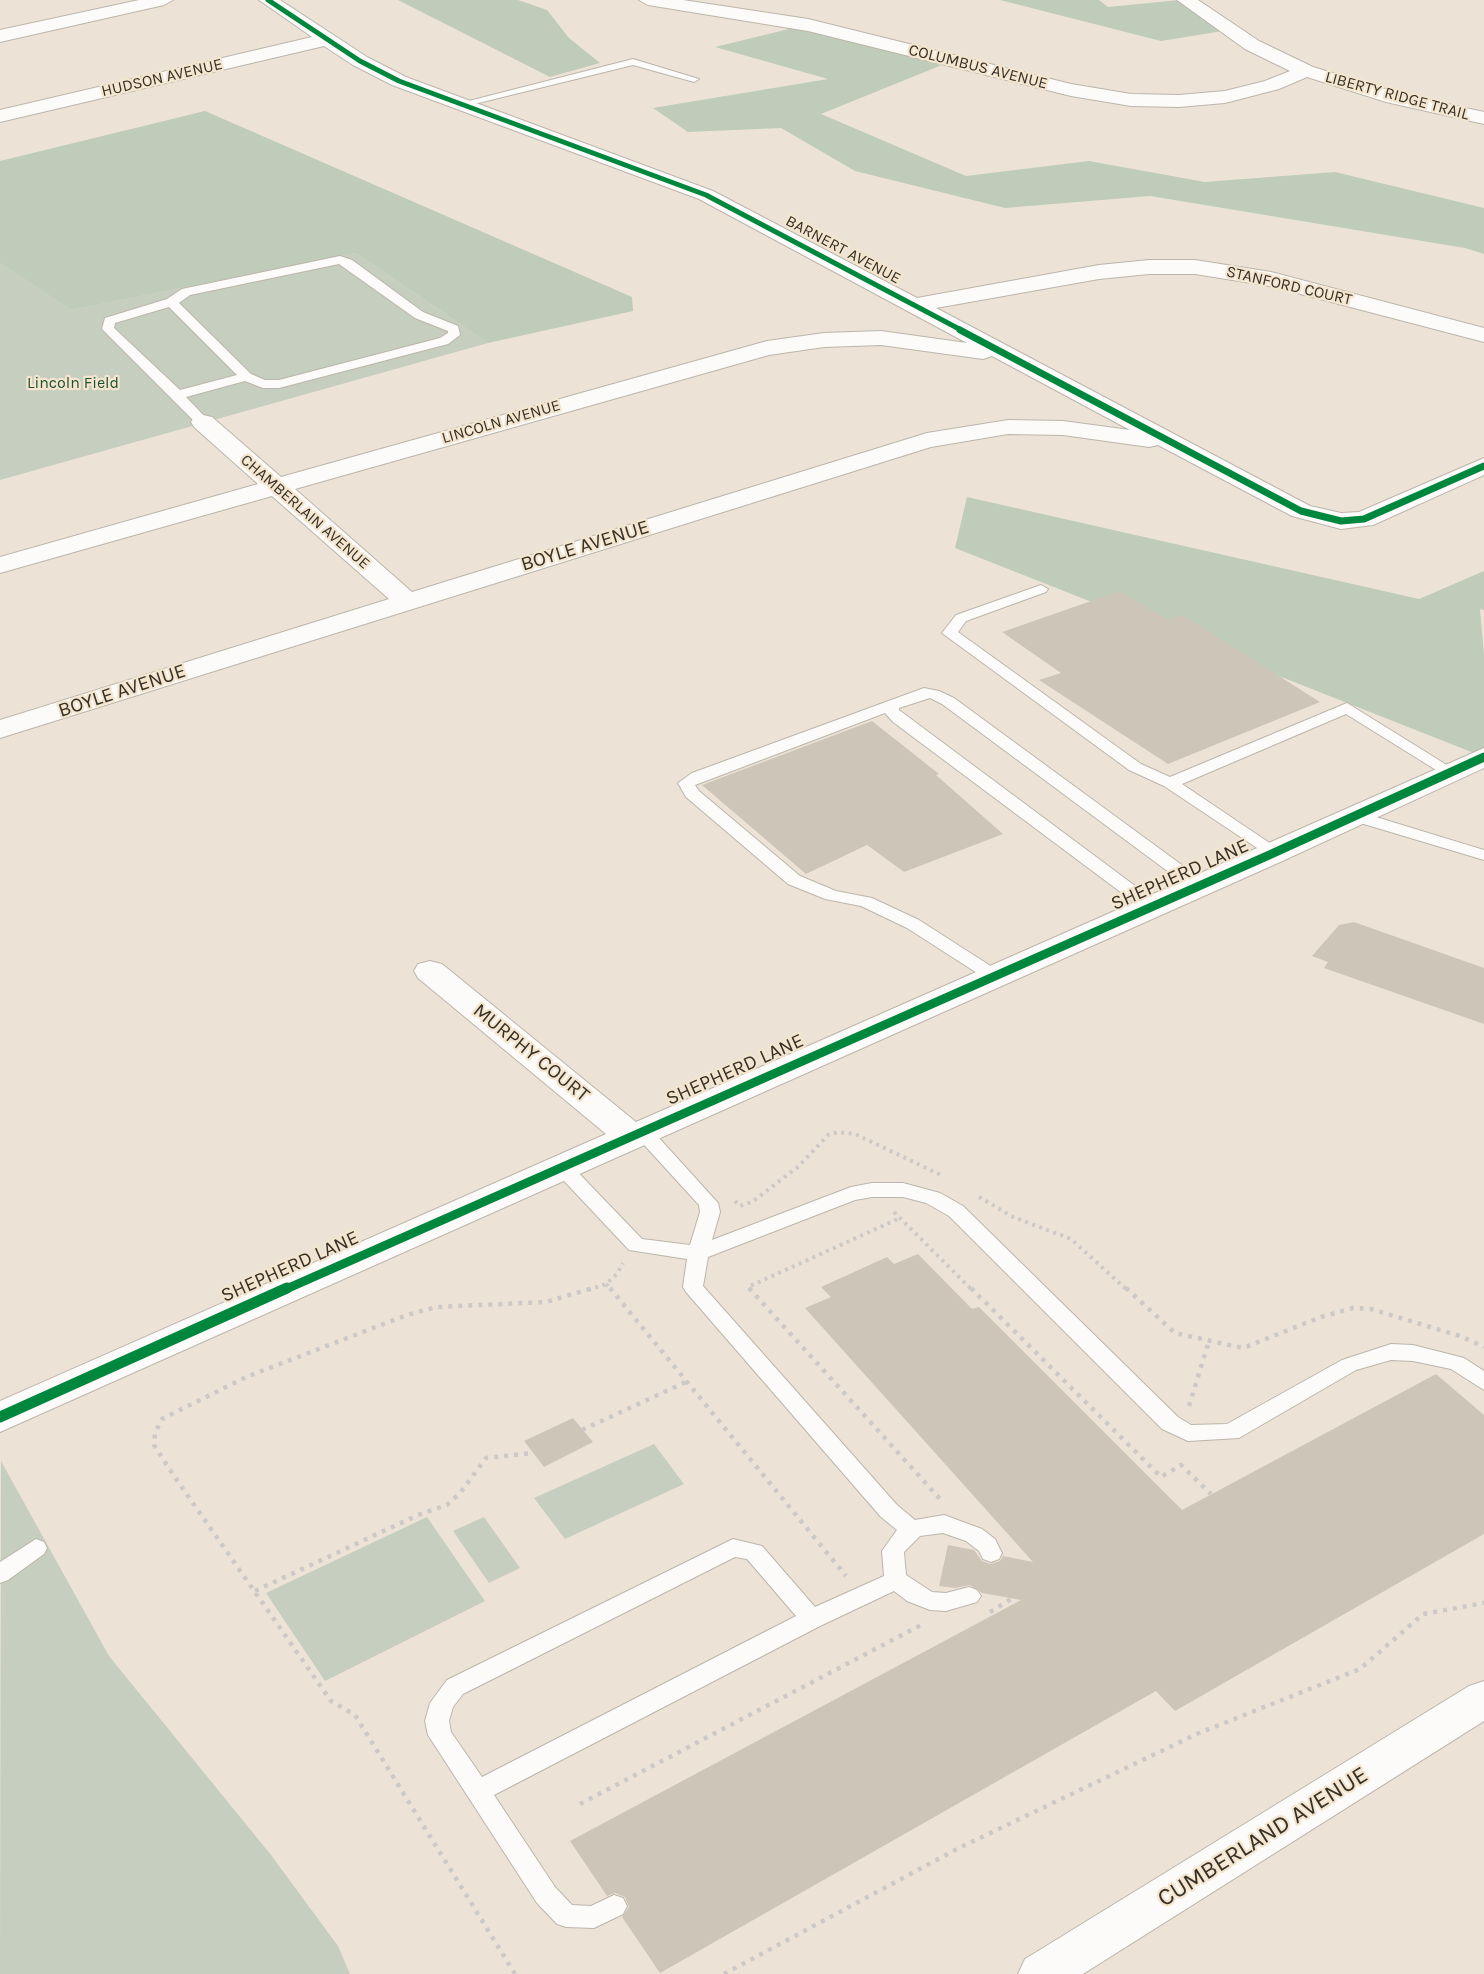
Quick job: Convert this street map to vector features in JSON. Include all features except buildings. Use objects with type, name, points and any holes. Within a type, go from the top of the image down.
[{"type":"street","points":[[0,36],[164,0]]},
{"type":"street","name":"BARNERT AVENUE","points":[[268,0],[325,40],[399,81],[706,195],[1301,511],[1319,518],[1341,521],[1364,519],[1398,506],[1484,466]]},
{"type":"street","name":"COLUMBUS AVENUE","points":[[648,0],[808,26],[1071,90],[1131,100],[1197,100],[1225,97],[1272,85],[1306,70]]},
{"type":"street","name":"LIBERTY RIDGE TRAIL","points":[[1186,0],[1252,45],[1306,70],[1393,98],[1484,118]]},
{"type":"street","name":"HUDSON AVENUE","points":[[0,116],[325,40]]},
{"type":"street","name":"STANFORD COURT","points":[[914,305],[1107,270],[1195,267],[1271,279],[1484,335]]},
{"type":"street","name":"LINCOLN AVENUE","points":[[0,565],[767,348],[824,340],[881,338],[939,344],[1010,356]]},
{"type":"street","name":"CHAMBERLAIN AVENUE","points":[[203,422],[408,602]]},
{"type":"street","name":"BOYLE AVENUE","points":[[0,729],[859,460],[956,434],[1008,428],[1064,428],[1180,446]]},
{"type":"street","name":"SHEPHERD LANE","points":[[0,1417],[560,1166],[1152,907],[1484,757]]},
{"type":"street","name":"MURPHY COURT","points":[[430,971],[637,1134]]},
{"type":"street","name":"CUMBERLAND AVENUE","points":[[1042,1974],[1484,1699]]},
{"type":"lane","points":[[462,104],[633,62],[694,79]]},
{"type":"lane","points":[[171,302],[246,377],[263,384],[279,384],[444,341],[454,335],[454,329],[419,315],[348,263],[340,260],[186,292],[171,302],[109,321],[108,329],[203,422]]},
{"type":"lane","points":[[177,396],[246,377]]},
{"type":"lane","points":[[1041,589],[961,618],[950,633],[1135,766],[1170,783],[1275,852]]},
{"type":"lane","points":[[994,976],[913,924],[866,902],[831,895],[794,880],[692,794],[686,783],[698,776],[924,693],[933,694],[948,701],[1199,886]]},
{"type":"lane","points":[[890,706],[898,719],[1152,907]]},
{"type":"lane","points":[[1170,783],[1347,708],[1450,772]]},
{"type":"lane","points":[[1353,815],[1389,828],[1484,855]]},
{"type":"lane","points":[[637,1134],[708,1203],[710,1212],[698,1253],[693,1287],[889,1511],[912,1530]]},
{"type":"lane","points":[[560,1166],[636,1245],[698,1253],[851,1194],[872,1190],[903,1190],[933,1198],[956,1211],[1170,1423],[1188,1432],[1231,1432],[1349,1365],[1391,1352],[1413,1353],[1457,1363],[1484,1382]]},
{"type":"lane","points":[[969,1596],[946,1602],[930,1601],[915,1595],[896,1580],[892,1563],[893,1551],[900,1539],[912,1530],[927,1525],[944,1524],[960,1528],[987,1545],[991,1554]]},
{"type":"lane","points":[[0,1574],[36,1548]]},
{"type":"lane","points":[[614,1906],[594,1917],[566,1916],[546,1895],[440,1734],[437,1721],[442,1703],[455,1687],[733,1548],[754,1552],[812,1619]]},
{"type":"lane","points":[[478,1791],[812,1619],[896,1580]]},
{"type":"path","points":[[726,1192],[740,1206],[752,1202],[799,1166],[828,1135],[838,1132],[855,1134],[922,1164],[948,1179]]},
{"type":"path","points":[[872,1190],[1161,1477],[1181,1465],[1211,1494]]},
{"type":"path","points":[[974,1195],[1013,1217],[1071,1239],[1175,1333],[1243,1348],[1321,1317],[1353,1308],[1371,1309],[1404,1318],[1460,1336],[1484,1347]]},
{"type":"path","points":[[900,1218],[748,1287],[942,1500]]},
{"type":"path","points":[[515,1974],[355,1715],[331,1701],[154,1445],[154,1433],[162,1419],[246,1377],[407,1315],[436,1307],[546,1302],[606,1284],[617,1274],[625,1257]]},
{"type":"path","points":[[606,1284],[846,1576]]},
{"type":"path","points":[[1188,1408],[1209,1341]]},
{"type":"path","points":[[582,1430],[686,1382]]},
{"type":"path","points":[[255,1592],[418,1515],[447,1505],[460,1493],[486,1458],[533,1453]]},
{"type":"path","points":[[987,1614],[1013,1598]]},
{"type":"path","points":[[723,1974],[957,1850],[1130,1766],[1199,1733],[1360,1669],[1423,1614],[1484,1603]]},
{"type":"path","points":[[580,1803],[923,1624],[931,1625]]},
{"type":"green space","points":[[398,0],[518,0],[547,10],[569,38],[600,63],[550,77]]},
{"type":"green space","points":[[1000,0],[1099,0],[1108,7],[1180,0],[1223,31],[1161,41]]},
{"type":"green space","points":[[801,26],[942,65],[821,114],[966,176],[1089,161],[1205,182],[1335,172],[1484,208],[1484,254],[1465,248],[1150,196],[1005,208],[855,171],[781,128],[688,132],[653,108],[828,79],[715,47]]},
{"type":"green space","points":[[205,111],[632,297],[633,311],[488,343],[356,253],[71,310],[0,263],[0,161]]},
{"type":"green space","name":"Lincoln Field","points":[[356,253],[488,343],[0,480],[0,263],[71,310]]},
{"type":"green space","points":[[967,497],[1419,599],[1484,571],[1484,610],[1480,609],[1484,655],[1484,757],[955,548]]},
{"type":"green space","points":[[654,1444],[684,1484],[565,1539],[534,1498]]},
{"type":"green space","points":[[1,1461],[109,1656],[271,1855],[338,1946],[350,1974],[0,1974]]},
{"type":"green space","points":[[427,1517],[485,1601],[325,1681],[266,1593]]},
{"type":"green space","points":[[484,1517],[520,1568],[489,1583],[453,1531]]},
{"type":"cycle path","points":[[268,0],[360,61],[399,81],[706,195],[1301,511],[1341,521],[1364,519],[1484,466]]},
{"type":"cycle path","points":[[0,1417],[560,1166],[643,1132],[1267,856],[1484,757]]}]
